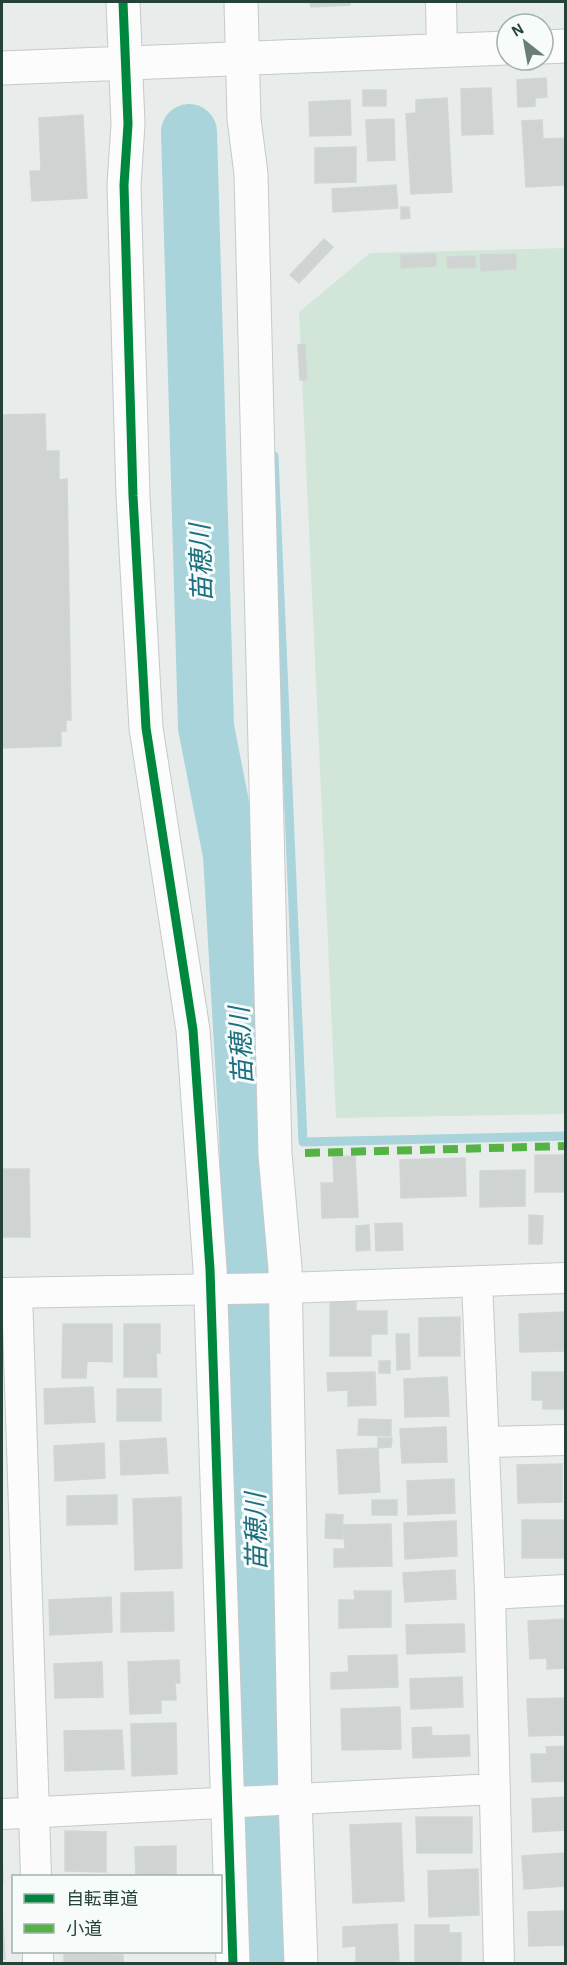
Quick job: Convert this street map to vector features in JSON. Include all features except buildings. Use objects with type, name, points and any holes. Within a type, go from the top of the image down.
[{"type":"street","points":[[123,2],[128,124],[124,185],[133,496],[146,728],[193,1030],[216,1289],[235,1803],[233,1964]]},
{"type":"street","points":[[242,2],[244,118],[251,174],[275,1154],[274,1288],[286,1800],[301,1964]]},
{"type":"street","points":[[441,2],[442,51]]},
{"type":"street","points":[[2,68],[495,49]]},
{"type":"street","points":[[36,1875],[34,1813],[15,1636],[9,1293],[274,1288],[566,1278]]},
{"type":"street","points":[[477,1281],[485,1442],[500,1964]]},
{"type":"street","points":[[485,1442],[566,1440]]},
{"type":"street","points":[[490,1594],[566,1590]]},
{"type":"street","points":[[2,1814],[495,1789]]},
{"type":"green space","points":[[565,248],[565,1114],[336,1118],[299,312],[370,253]]},
{"type":"waterway","name":"苗穂川","points":[[189,132],[206,727],[231,855],[247,1131],[268,1964]]},
{"type":"waterway","points":[[274,456],[303,1142],[566,1136]]},
{"type":"marked path","points":[[305,1153],[566,1146]]},
{"type":"cycle path","points":[[123,2],[128,124],[124,185],[133,496],[146,728],[193,1030],[210,1269],[233,1964]]}]
